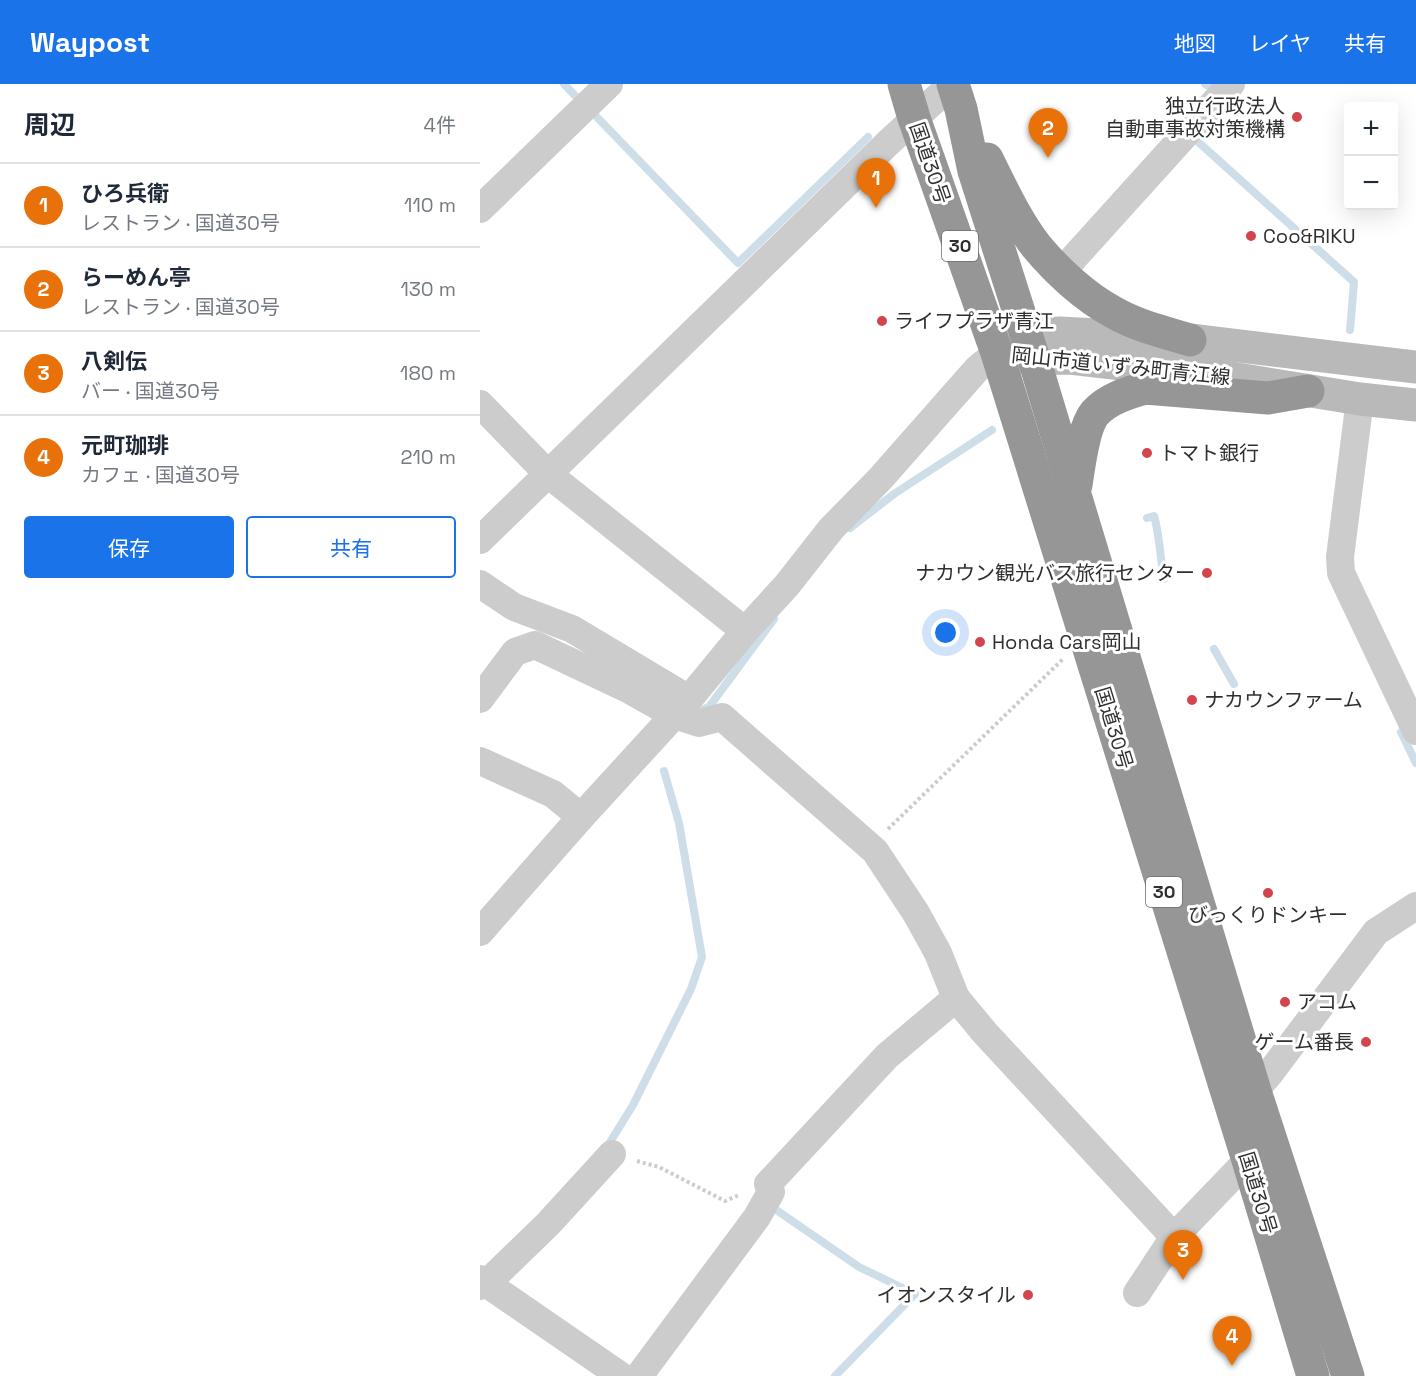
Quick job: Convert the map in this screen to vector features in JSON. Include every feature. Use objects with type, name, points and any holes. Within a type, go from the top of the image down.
[{"type":"highway","name":"国道30号","points":[[904,84],[997,353],[1243,1101],[1348,1376]]},
{"type":"highway","name":"国道30号","points":[[956,92],[974,171],[1074,493],[1243,1101]]},
{"type":"highway","points":[[956,92],[1014,211],[1036,246],[1060,272],[1080,291],[1112,312],[1139,325],[1190,340]]},
{"type":"highway","points":[[1074,493],[1084,439],[1093,415],[1105,405],[1126,394],[1145,388],[1268,398],[1308,391]]},
{"type":"highway","name":"国道30号","points":[[1261,1153],[1313,1376]]},
{"type":"street","points":[[1060,272],[1231,84]]},
{"type":"street","points":[[480,540],[914,118],[956,92]]},
{"type":"street","points":[[480,209],[594,98]]},
{"type":"street","name":"岡山市道いずみ町青江線","points":[[997,353],[1030,347],[1060,333],[1190,340],[1416,367]]},
{"type":"street","name":"岡山市道いずみ町青江線","points":[[1030,347],[1071,358],[1200,373],[1360,399],[1416,405]]},
{"type":"street","points":[[480,932],[681,707],[787,585],[831,529],[880,479],[977,369],[997,353]]},
{"type":"street","points":[[1360,399],[1340,557],[1341,573],[1416,731]]},
{"type":"street","points":[[480,404],[548,474],[745,631]]},
{"type":"street","points":[[480,584],[514,607],[572,629],[681,707],[699,723],[722,717],[870,846],[916,913],[938,953],[956,998],[985,1033],[1174,1237]]},
{"type":"street","points":[[480,699],[515,652],[535,645],[628,689],[681,707]]},
{"type":"street","points":[[480,762],[553,794],[582,816]]},
{"type":"street","points":[[1243,1101],[1270,1073],[1376,932],[1416,906]]},
{"type":"street","points":[[639,1376],[757,1217],[771,1192],[768,1184],[886,1056],[956,998]]},
{"type":"street","points":[[1137,1293],[1174,1237],[1261,1153]]},
{"type":"street","points":[[612,1154],[548,1224],[482,1282],[621,1376]]},
{"type":"path","points":[[870,846],[1070,652]]},
{"type":"path","points":[[612,1154],[659,1167],[726,1201],[768,1184]]},
{"type":"waterway","points":[[564,84],[581,102]]},
{"type":"waterway","points":[[1205,84],[1216,91]]},
{"type":"waterway","points":[[590,110],[738,263],[868,137]]},
{"type":"waterway","points":[[1200,136],[1196,140],[1354,282],[1350,330]]},
{"type":"waterway","points":[[850,528],[894,494],[992,430]]},
{"type":"waterway","points":[[1147,518],[1154,516],[1164,579]]},
{"type":"waterway","points":[[704,709],[709,707],[774,619]]},
{"type":"waterway","points":[[1214,649],[1234,684]]},
{"type":"waterway","points":[[1401,732],[1416,763]]},
{"type":"waterway","points":[[607,1147],[633,1105],[691,989],[702,957],[679,823],[664,771]]},
{"type":"waterway","points":[[772,1207],[859,1267],[915,1294],[835,1376]]},
{"type":"place","name":"独立行政法人 自動車事故対策機構","points":[[1297,117]]},
{"type":"place","name":"らーめん亭","points":[[1048,158]]},
{"type":"place","name":"ひろ兵衛","points":[[876,208]]},
{"type":"place","name":"Coo&RIKU","points":[[1251,236]]},
{"type":"place","name":"ライフプラザ青江","points":[[882,321]]},
{"type":"place","name":"トマト銀行","points":[[1147,453]]},
{"type":"place","name":"ナカウン観光バス旅行センター","points":[[1207,573]]},
{"type":"place","name":"Honda Cars岡山","points":[[980,642]]},
{"type":"place","name":"ナカウンファーム","points":[[1192,700]]},
{"type":"place","name":"びっくりドンキー","points":[[1268,893]]},
{"type":"place","name":"アコム","points":[[1285,1002]]},
{"type":"place","name":"ゲーム番長","points":[[1366,1042]]},
{"type":"place","name":"八剣伝","points":[[1183,1280]]},
{"type":"place","name":"イオンスタイル","points":[[1028,1295]]},
{"type":"place","name":"元町珈琲","points":[[1232,1366]]}]
